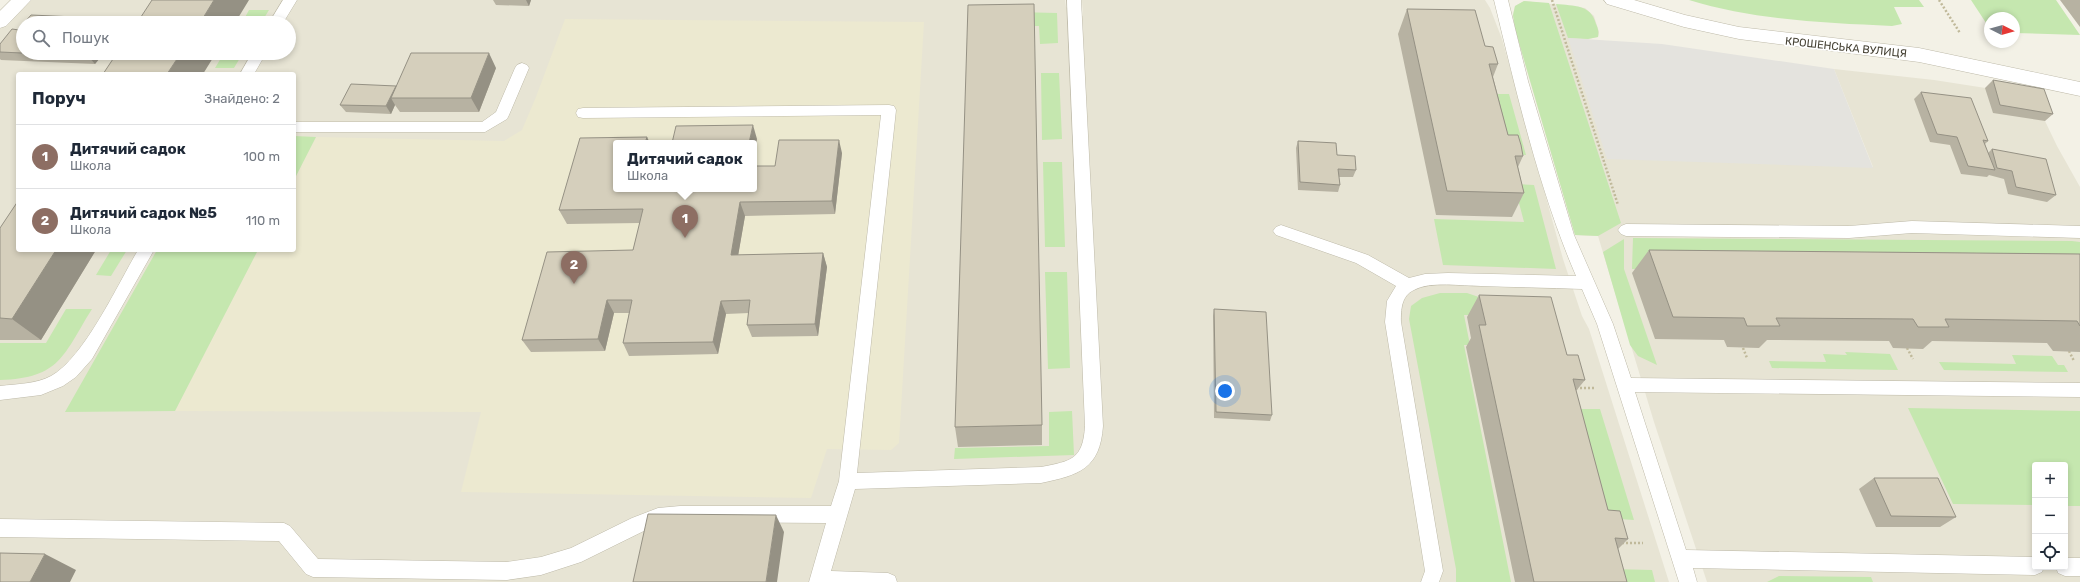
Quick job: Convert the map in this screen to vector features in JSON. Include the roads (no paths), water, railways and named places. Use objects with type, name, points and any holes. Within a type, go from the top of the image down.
[{"type":"street","points":[[0,22],[22,0]]},
{"type":"street","name":"КРОШЕНСЬКА ВУЛИЦЯ","points":[[1613,0],[1684,21],[1739,33],[1785,40],[1919,55],[2080,89]]},
{"type":"lane","points":[[280,16],[290,0]]},
{"type":"lane","points":[[848,481],[1041,475],[1064,470],[1080,463],[1090,454],[1094,442],[1094,426],[1074,0]]},
{"type":"lane","points":[[1501,0],[1521,81],[1566,236],[1605,324],[1688,582]]},
{"type":"lane","points":[[248,72],[255,60]]},
{"type":"lane","points":[[296,127],[485,127],[502,115],[522,68]]},
{"type":"lane","points":[[583,113],[889,110],[850,450],[848,481],[818,581],[888,582]]},
{"type":"lane","points":[[1626,230],[1849,232],[1912,227],[2080,232]]},
{"type":"lane","points":[[1282,232],[1362,259],[1408,285]]},
{"type":"lane","points":[[0,393],[41,388],[57,381],[70,372],[86,354],[145,252]]},
{"type":"lane","points":[[1430,582],[1434,571],[1393,322],[1393,305],[1399,293],[1408,285],[1425,280],[1448,279],[1586,283]]},
{"type":"lane","points":[[1625,385],[2080,390]]},
{"type":"lane","points":[[0,528],[284,532],[313,568],[507,571],[541,566],[574,556],[638,524],[658,516],[680,514],[838,515]]},
{"type":"lane","points":[[1678,552],[2032,566]]},
{"type":"lane","points":[[2068,567],[2080,567]]},
{"type":"place","name":"Дитячий садок","points":[[685,238]]},
{"type":"place","name":"Дитячий садок №5","points":[[574,284]]}]
